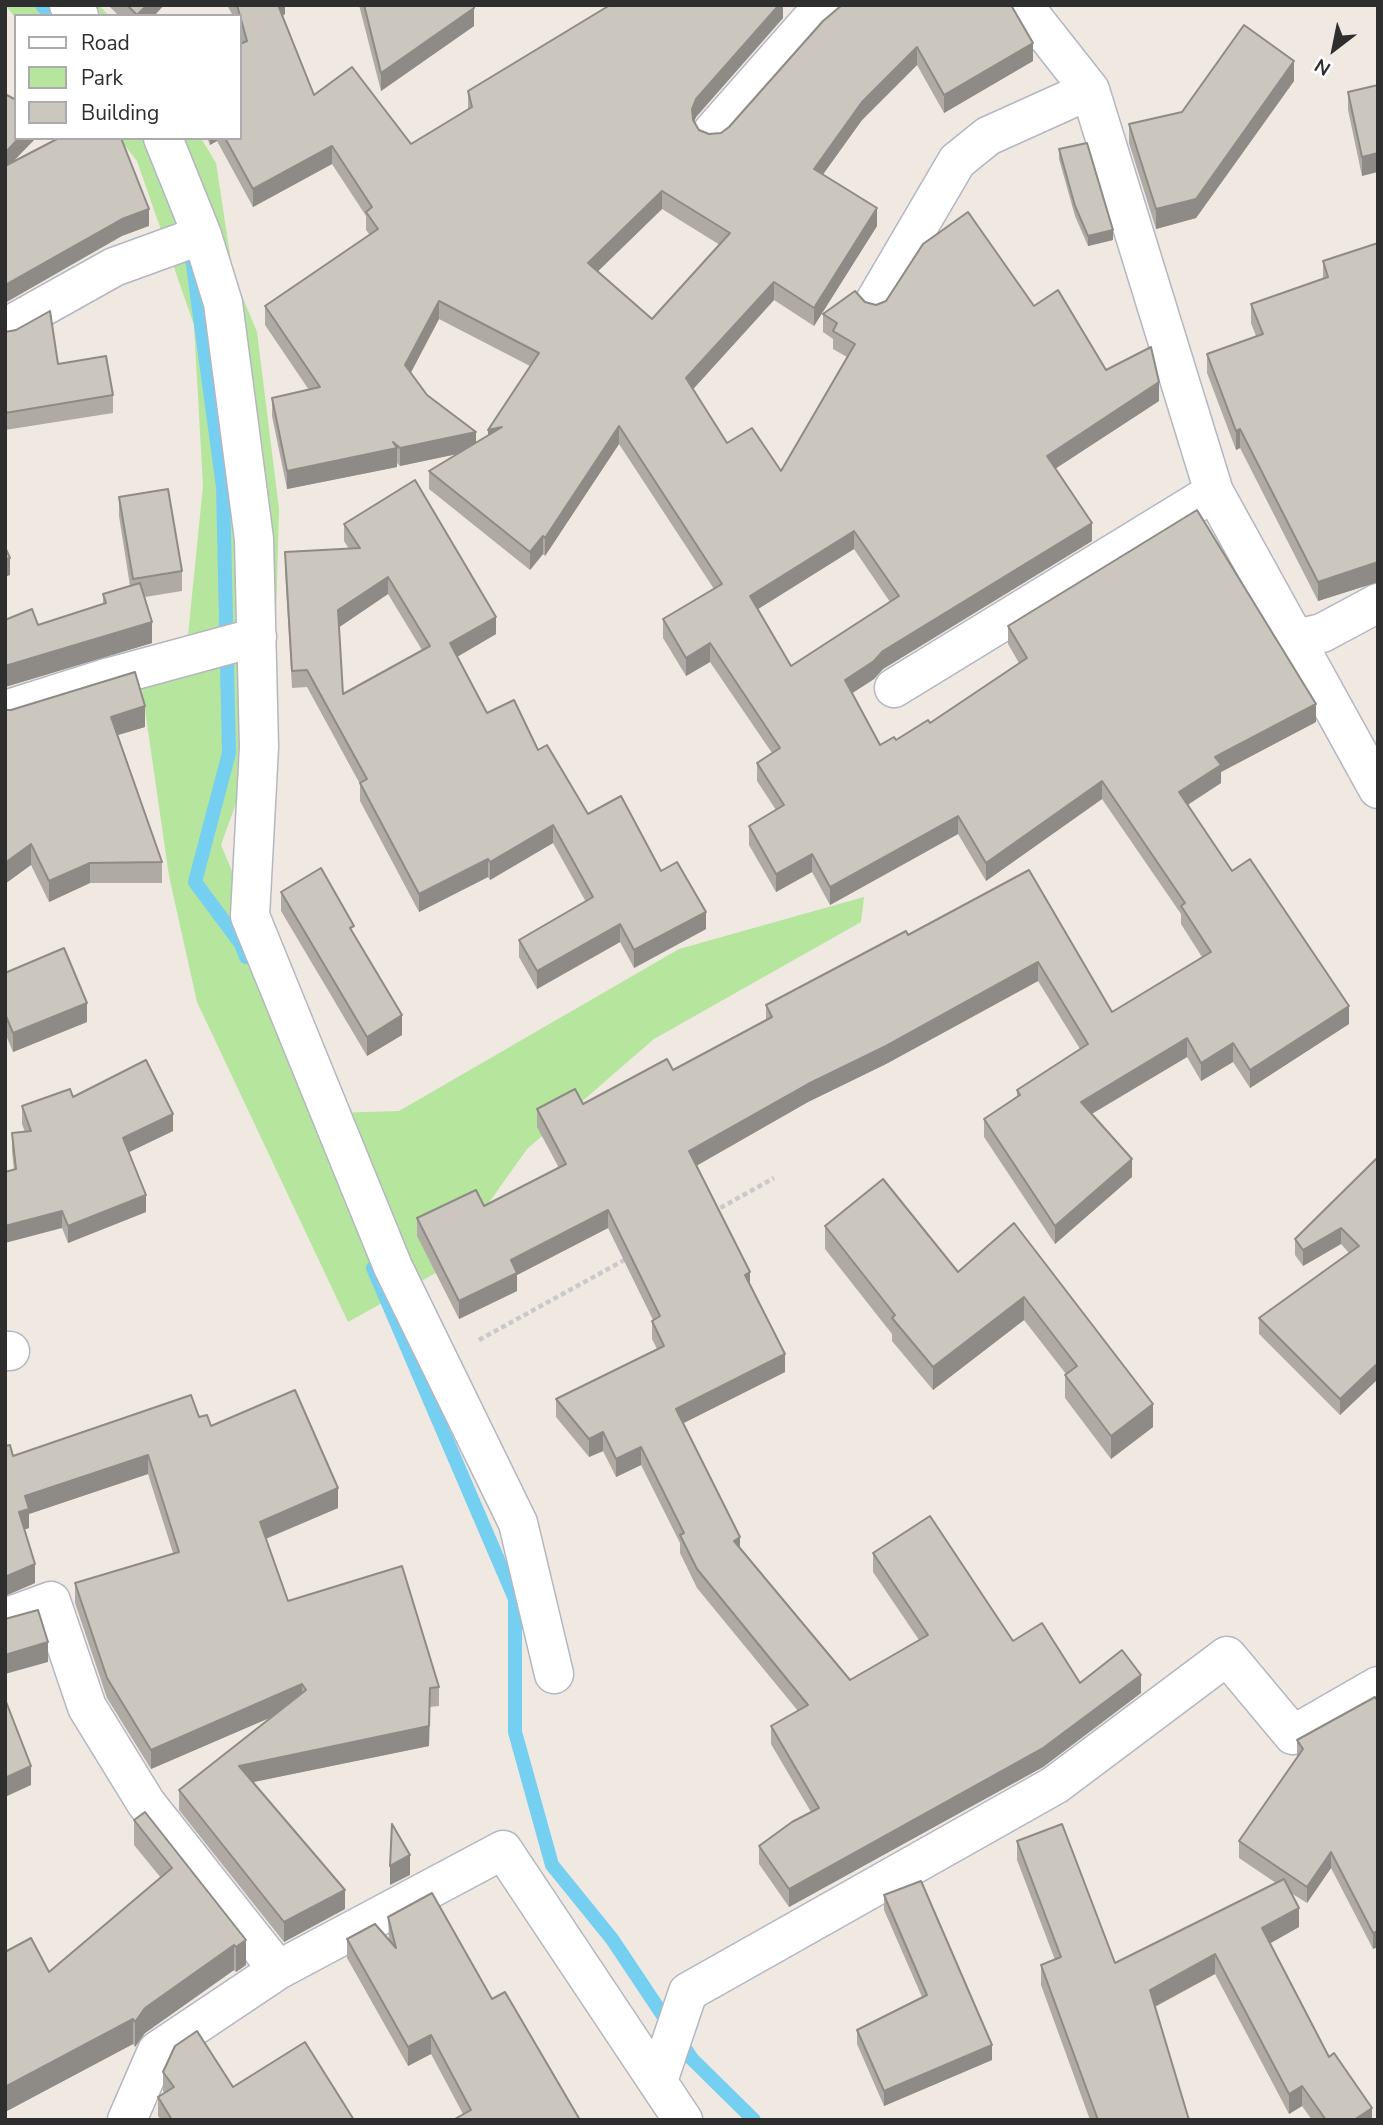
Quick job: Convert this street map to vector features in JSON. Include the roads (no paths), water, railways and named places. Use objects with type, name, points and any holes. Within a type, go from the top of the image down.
[{"type":"street","points":[[713,131],[824,5]]},
{"type":"street","points":[[1023,5],[1090,90],[1214,492],[1378,789]]},
{"type":"street","points":[[874,301],[957,161],[988,136],[1090,90]]},
{"type":"street","points":[[164,140],[202,235],[223,303],[254,539],[259,747],[250,916],[393,1267],[518,1523],[554,1674]]},
{"type":"street","points":[[5,328],[114,267],[202,235]]},
{"type":"street","points":[[894,688],[1214,492]]},
{"type":"street","points":[[1295,639],[1322,633],[1378,603]]},
{"type":"street","points":[[5,710],[110,677],[257,637]]},
{"type":"street","points":[[5,1618],[51,1601],[87,1707],[146,1803],[278,1970]]},
{"type":"street","points":[[658,2081],[688,1992],[1055,1785],[1227,1656],[1293,1735],[1377,1687]]},
{"type":"street","points":[[127,2120],[157,2051],[278,1970],[503,1850],[683,2120]]},
{"type":"waterway","points":[[42,5],[49,14]]},
{"type":"waterway","points":[[192,258],[223,487],[229,753],[195,882],[241,944],[246,957]]},
{"type":"waterway","points":[[373,1268],[515,1599],[515,1732],[552,1865],[612,1939],[692,2059],[754,2120]]}]
